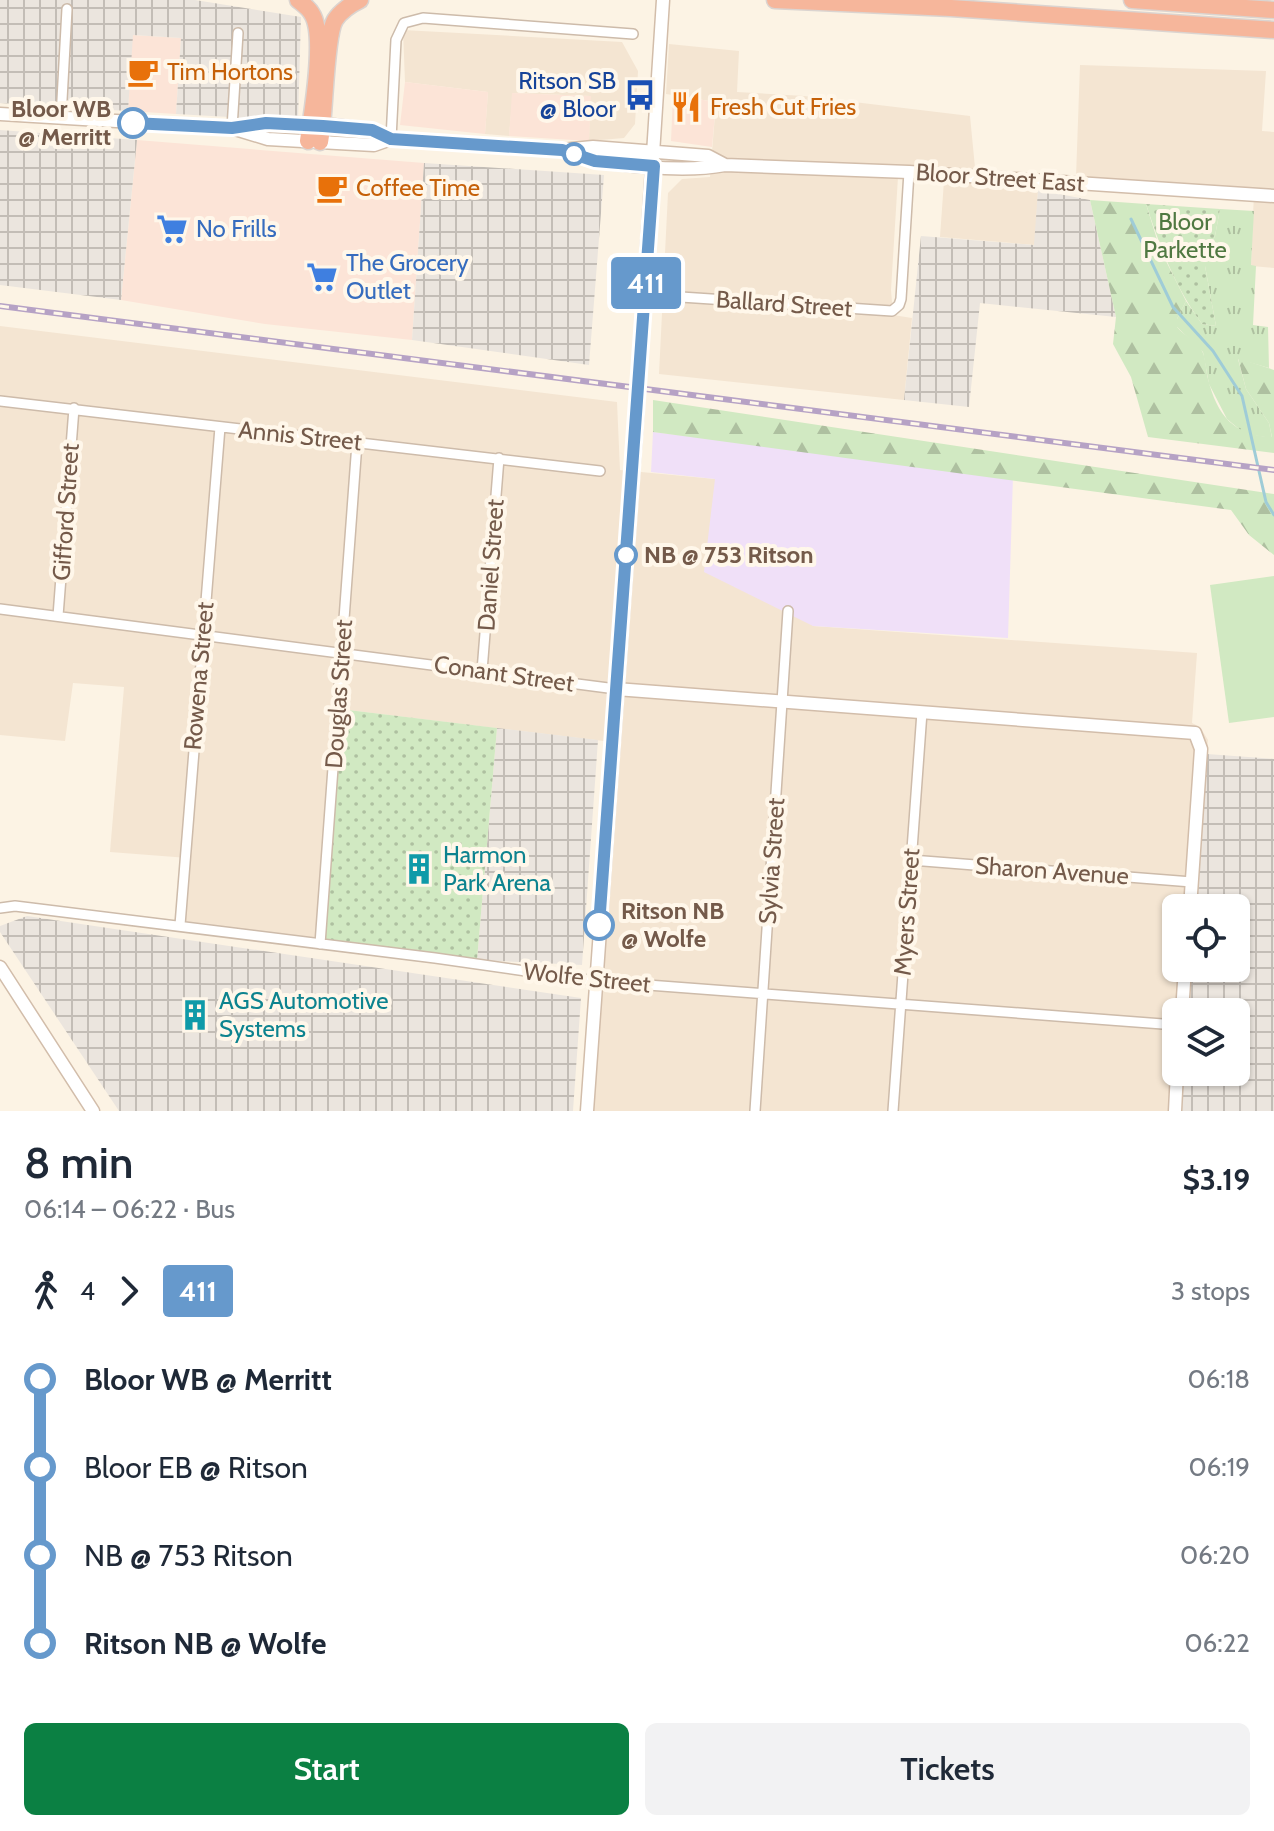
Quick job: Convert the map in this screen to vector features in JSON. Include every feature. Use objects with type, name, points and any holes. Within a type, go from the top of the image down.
[{"type":"highway","points":[[298,0],[312,12],[318,37],[315,134]]},
{"type":"highway","points":[[315,134],[335,20],[351,4],[360,0]]},
{"type":"highway","points":[[775,0],[951,8],[1274,30]]},
{"type":"highway","points":[[1132,0],[1274,10]]},
{"type":"main road","points":[[587,1111],[637,416],[663,0]]},
{"type":"main road","name":"Bloor Street East","points":[[0,114],[232,128],[266,123],[315,134],[372,130],[391,139],[562,150],[593,147],[654,159],[708,156],[725,165],[909,172],[1274,196]]},
{"type":"main road","name":"Conant Street","points":[[616,689],[1188,731],[1198,738],[1201,749],[1192,882]]},
{"type":"main road","points":[[1191,894],[1192,882]]},
{"type":"main road","points":[[1,970],[93,1111]]},
{"type":"main road","points":[[1175,1111],[1176,1086]]},
{"type":"street","points":[[61,118],[67,9]]},
{"type":"street","points":[[391,139],[396,40],[404,23],[423,18],[633,34]]},
{"type":"street","points":[[232,128],[238,33]]},
{"type":"street","name":"Ballard Street","points":[[681,297],[887,312],[896,308],[901,299],[909,172]]},
{"type":"street","name":"Annis Street","points":[[0,401],[600,471]]},
{"type":"street","name":"Gifford Street","points":[[58,616],[74,408]]},
{"type":"street","name":"Rowena Street","points":[[180,925],[220,427]]},
{"type":"street","name":"Douglas Street","points":[[320,944],[357,443]]},
{"type":"street","name":"Daniel Street","points":[[482,671],[499,458]]},
{"type":"street","name":"Conant Street","points":[[0,609],[616,689]]},
{"type":"street","name":"Sylvia Street","points":[[755,1111],[788,611]]},
{"type":"street","name":"Myers Street","points":[[893,1111],[922,712]]},
{"type":"street","name":"Sharon Avenue","points":[[911,860],[1192,882]]},
{"type":"street","name":"Wolfe Street","points":[[0,908],[15,906],[180,925],[595,981],[1162,1024]]},
{"type":"shaded area","points":[[0,0],[195,0],[301,17],[298,121],[176,114],[181,38],[133,35],[128,111],[0,103]]},
{"type":"shaded area","points":[[403,30],[622,42],[638,71],[635,124],[624,138],[589,141],[590,96],[513,93],[509,136],[485,134],[488,92],[405,82]]},
{"type":"shaded area","points":[[132,35],[181,38],[176,114],[128,111]]},
{"type":"shaded area","points":[[669,44],[739,51],[737,92],[804,96],[970,116],[976,178],[1038,190],[1035,245],[940,237],[944,181],[898,177],[891,290],[893,315],[912,318],[904,400],[659,374],[668,193],[682,179],[710,177],[716,102],[666,94]]},
{"type":"shaded area","points":[[1080,65],[1266,71],[1262,131],[1274,132],[1274,268],[1251,266],[1254,192],[1076,177]]},
{"type":"shaded area","points":[[405,82],[488,92],[485,134],[400,125]]},
{"type":"shaded area","points":[[512,93],[591,96],[589,141],[509,136]]},
{"type":"shaded area","points":[[673,95],[716,102],[712,147],[671,141]]},
{"type":"shaded area","points":[[0,130],[137,140],[121,300],[0,285]]},
{"type":"shaded area","points":[[137,140],[424,163],[412,340],[265,324],[121,300]]},
{"type":"shaded area","points":[[424,163],[604,175],[589,365],[412,340]]},
{"type":"shaded area","points":[[1038,190],[1090,200],[1116,317],[980,303],[969,407],[904,400],[921,236],[1034,245]]},
{"type":"shaded area","points":[[0,326],[617,402],[620,470],[715,479],[813,626],[1197,653],[1192,723],[1200,727],[1208,740],[1194,894],[1162,894],[1162,982],[1187,982],[1186,998],[1162,998],[1162,1086],[1177,1086],[1177,1111],[587,1111],[612,742],[340,709],[324,940],[182,922],[188,858],[110,852],[124,687],[73,683],[65,741],[0,735]]},
{"type":"shaded area","points":[[653,432],[1013,476],[1008,638],[813,626],[704,572],[715,479],[651,472]]},
{"type":"shaded area","points":[[497,728],[598,740],[582,965],[477,960]]},
{"type":"shaded area","points":[[1207,754],[1274,759],[1274,1111],[1177,1111],[1180,1086],[1250,1086],[1250,998],[1187,998],[1188,982],[1250,982],[1250,894],[1195,894]]},
{"type":"shaded area","points":[[27,916],[581,998],[573,1111],[119,1111],[0,932],[0,926]]},
{"type":"green space","points":[[1090,200],[1146,204],[1160,249],[1186,301],[1177,319],[1177,327],[1201,349],[1216,403],[1237,428],[1272,437],[1269,423],[1246,389],[1238,358],[1274,370],[1274,453],[1148,437],[1131,377],[1113,344],[1116,317]]},
{"type":"green space","name":"Bloor Parkette","points":[[1146,204],[1220,209],[1215,236],[1205,257],[1216,326],[1202,324],[1184,296]]},
{"type":"green space","points":[[1220,209],[1254,211],[1251,265],[1256,266],[1253,325],[1268,327],[1269,368],[1238,359],[1246,389],[1269,423],[1272,438],[1245,434],[1227,419],[1209,384],[1203,352],[1177,327],[1177,319],[1186,301],[1202,324],[1216,326],[1205,257],[1215,236]]},
{"type":"green space","points":[[653,400],[1274,494],[1274,555],[1249,535],[1231,510],[653,432]]},
{"type":"green space","points":[[1274,576],[1274,717],[1229,723],[1210,585]]},
{"type":"green space","points":[[340,709],[497,728],[477,960],[324,940]]},
{"type":"waterway","points":[[1131,219],[1173,307],[1213,351],[1242,396],[1266,502],[1274,515]]},
{"type":"railway","points":[[0,306],[1274,470]]},
{"type":"bus line","name":"411","points":[[133,123],[232,128],[266,123],[338,127],[372,130],[391,139],[562,150],[595,161],[654,166],[599,925]]},
{"type":"place","name":"Tim Hortons","points":[[143,72]]},
{"type":"place","name":"Ritson SB @ Bloor","points":[[640,95]]},
{"type":"place","name":"Fresh Cut Fries","points":[[686,107]]},
{"type":"place","name":"Bloor WB @ Merritt","points":[[133,123]]},
{"type":"place","name":"Coffee Time","points":[[332,188]]},
{"type":"place","name":"No Frills","points":[[172,229]]},
{"type":"place","name":"The Grocery Outlet","points":[[322,277]]},
{"type":"place","name":"NB @ 753 Ritson","points":[[626,555]]},
{"type":"place","name":"Harmon Park Arena","points":[[419,869]]},
{"type":"place","name":"Ritson NB @ Wolfe","points":[[599,925]]},
{"type":"place","name":"AGS Automotive Systems","points":[[195,1015]]}]
